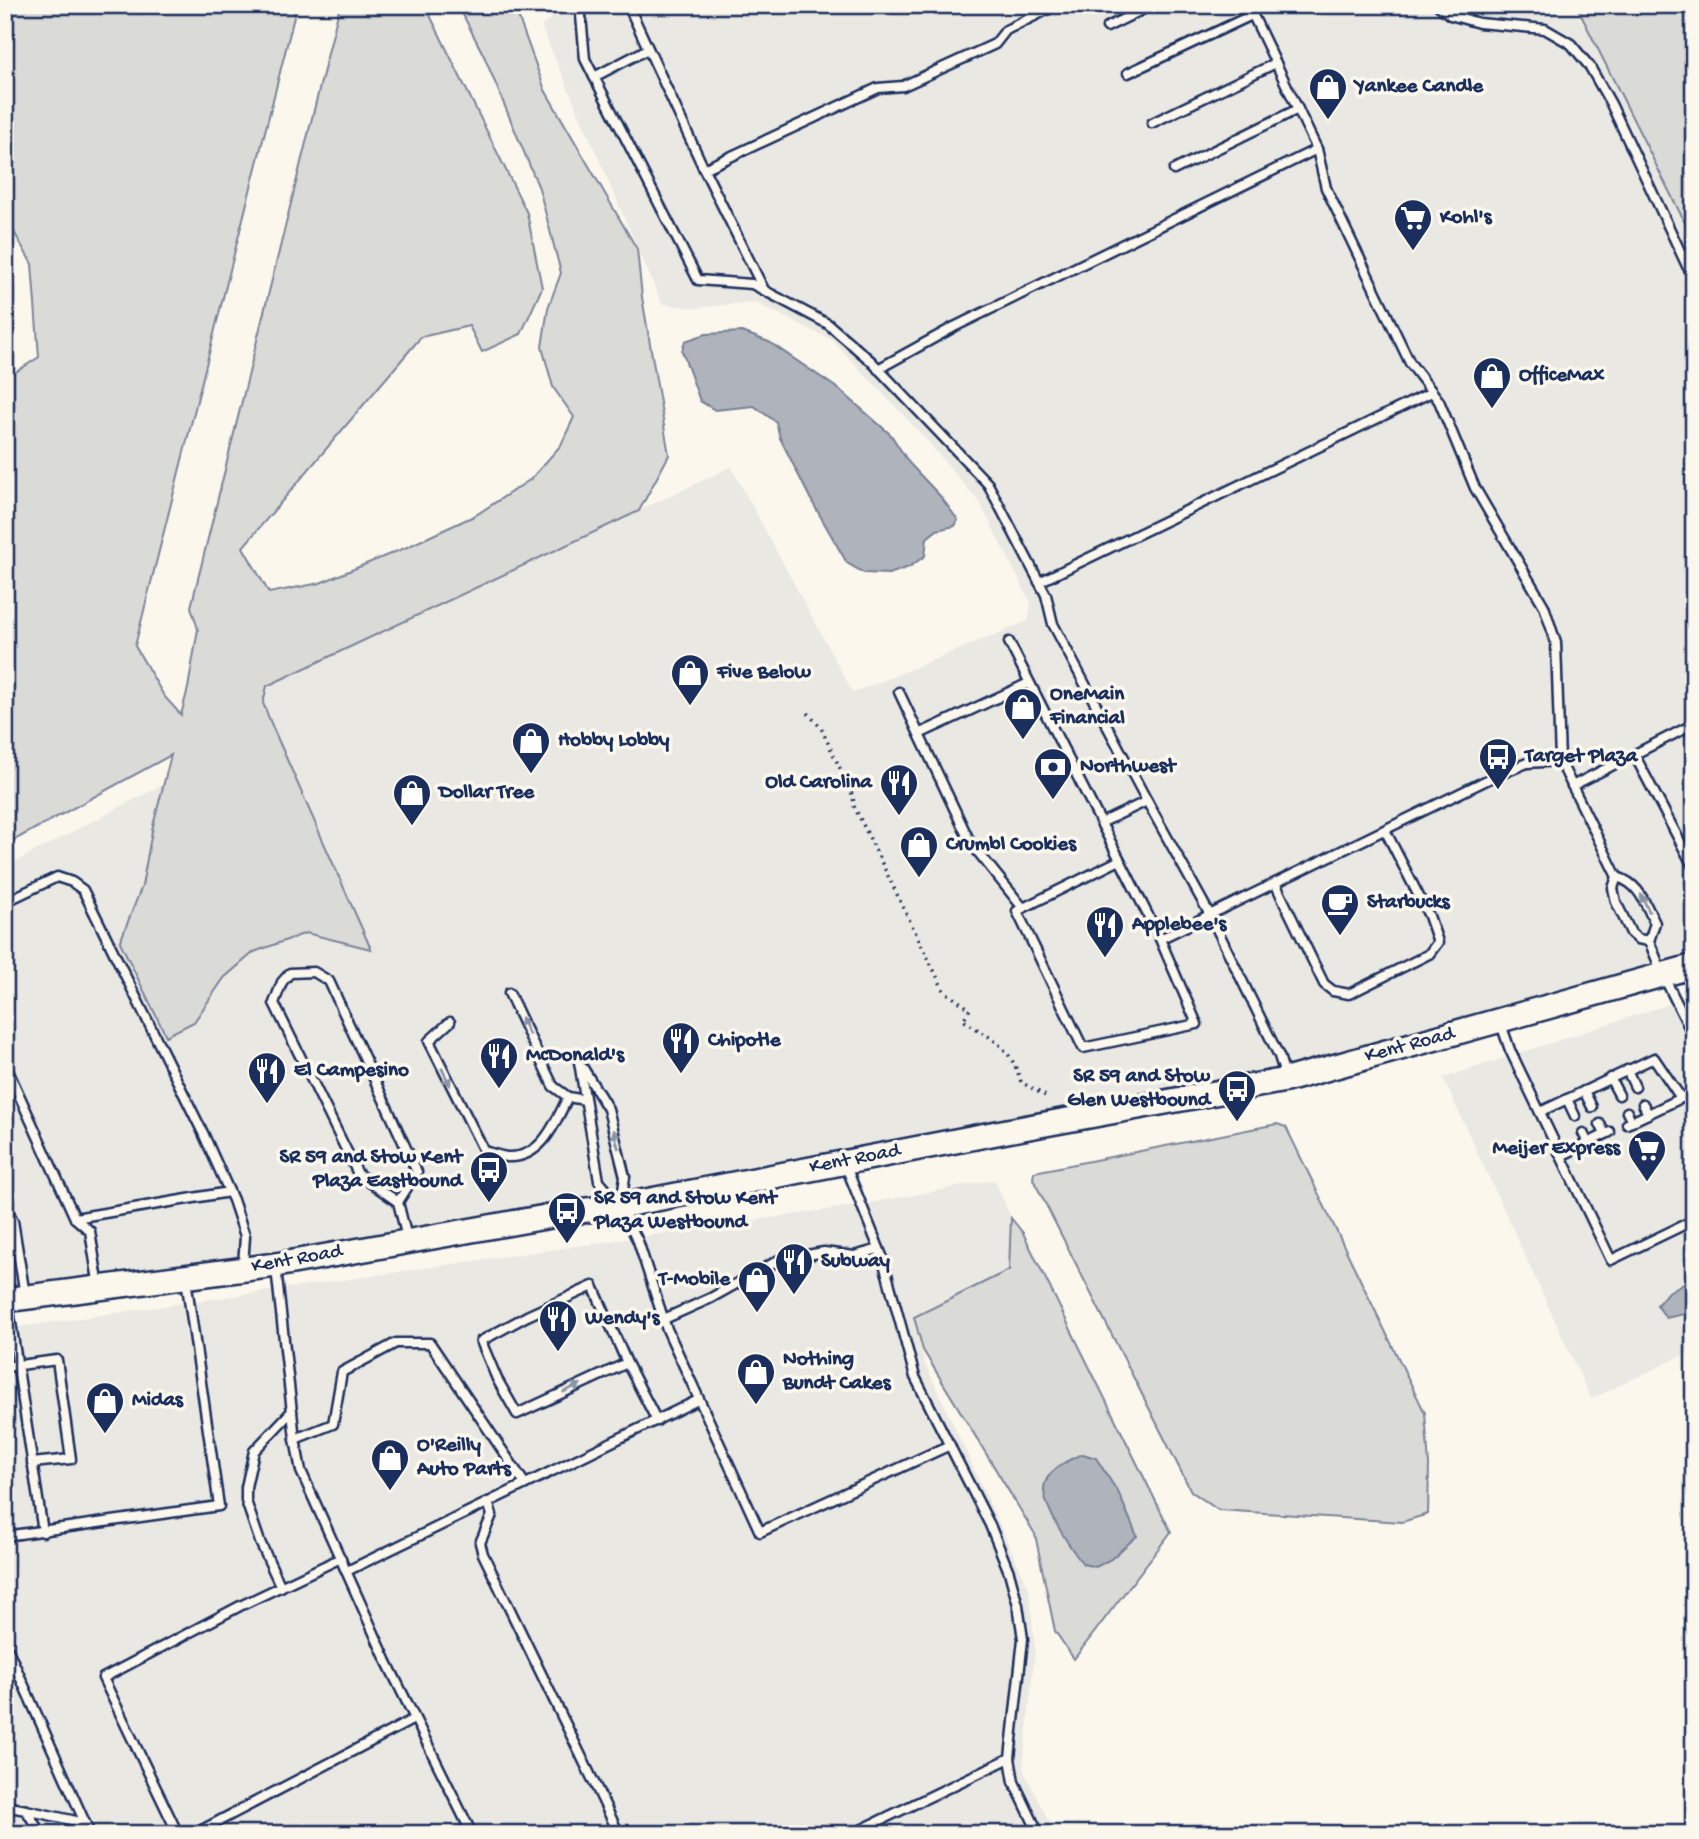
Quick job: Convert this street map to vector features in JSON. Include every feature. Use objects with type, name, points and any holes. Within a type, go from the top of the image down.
[{"type":"main road","name":"Kent Road","points":[[13,1300],[276,1265],[620,1206],[1286,1080],[1694,966]]},
{"type":"lane","points":[[580,5],[585,59],[698,280],[752,284],[828,324],[878,369],[988,484],[1046,595],[1054,624],[1210,915],[1279,1056],[1286,1080]]},
{"type":"lane","points":[[628,5],[764,290]]},
{"type":"lane","points":[[704,169],[878,88],[903,86],[995,44],[1006,30],[1057,5]]},
{"type":"lane","points":[[1107,27],[1152,5]]},
{"type":"lane","points":[[1248,5],[1317,149],[1326,188],[1410,363],[1439,401],[1475,488],[1544,606],[1556,643],[1560,761],[1616,877],[1613,888],[1616,902],[1631,933],[1638,939],[1649,941]]},
{"type":"lane","points":[[1438,5],[1450,15],[1479,23],[1545,29],[1571,44],[1590,67],[1611,104],[1687,267],[1694,275]]},
{"type":"lane","points":[[1128,73],[1252,15]]},
{"type":"lane","points":[[594,77],[649,49]]},
{"type":"lane","points":[[1152,122],[1276,63]]},
{"type":"lane","points":[[1174,170],[1298,109]]},
{"type":"lane","points":[[878,369],[945,332],[1317,149]]},
{"type":"lane","points":[[1039,582],[1432,392]]},
{"type":"lane","points":[[1009,642],[1029,683],[1120,860],[1160,939],[1197,1024],[1083,1048],[1017,911],[1120,860]]},
{"type":"lane","points":[[919,734],[1029,683]]},
{"type":"lane","points":[[899,692],[970,842],[1023,908]]},
{"type":"lane","points":[[1572,786],[1694,724]]},
{"type":"lane","points":[[1634,754],[1694,868]]},
{"type":"lane","points":[[1160,939],[1491,778],[1527,763],[1560,761]]},
{"type":"lane","points":[[1101,823],[1147,801]]},
{"type":"lane","points":[[1275,883],[1324,985],[1333,992],[1349,994],[1429,954],[1438,942],[1429,916],[1385,830]]},
{"type":"lane","points":[[5,902],[57,877],[72,882],[83,890],[203,1133],[229,1192],[245,1236],[243,1269]]},
{"type":"lane","points":[[1616,877],[1629,881],[1639,891],[1655,923],[1649,941],[1694,1037]]},
{"type":"lane","points":[[398,1202],[417,1172],[329,981],[314,972],[290,973],[282,982],[274,1003],[358,1174],[398,1202],[408,1241]]},
{"type":"lane","points":[[509,993],[553,1086],[568,1097],[585,1100]]},
{"type":"lane","points":[[1500,1021],[1510,1050],[1611,1260],[1694,1220]]},
{"type":"lane","points":[[450,1022],[429,1041],[484,1151],[508,1157],[532,1151],[550,1135],[568,1097]]},
{"type":"lane","points":[[1540,1112],[1654,1058],[1681,1098]]},
{"type":"lane","points":[[620,1206],[625,1177],[608,1109],[579,1062],[599,1181],[620,1206],[638,1241],[663,1319],[698,1401],[760,1532],[950,1445]]},
{"type":"lane","points":[[5,1064],[75,1218],[90,1231],[99,1288]]},
{"type":"lane","points":[[1627,1070],[1635,1087]]},
{"type":"lane","points":[[1610,1078],[1619,1095]]},
{"type":"lane","points":[[1584,1091],[1592,1107]]},
{"type":"lane","points":[[1627,1112],[1630,1123],[1694,1092]]},
{"type":"lane","points":[[1567,1099],[1575,1116]]},
{"type":"lane","points":[[1643,1104],[1648,1114]]},
{"type":"lane","points":[[1561,1156],[1608,1133],[1600,1124]]},
{"type":"lane","points":[[1583,1133],[1588,1143]]},
{"type":"lane","points":[[845,1162],[892,1288],[915,1377],[990,1525],[1009,1572],[1018,1605],[1023,1640],[1010,1758],[1014,1782],[1039,1834]]},
{"type":"lane","points":[[75,1218],[229,1192]]},
{"type":"lane","points":[[5,1205],[13,1221],[10,1232],[17,1365],[43,1532]]},
{"type":"lane","points":[[663,1319],[710,1298],[779,1260],[824,1252],[854,1256],[879,1249]]},
{"type":"lane","points":[[276,1265],[295,1439],[301,1471],[414,1719],[472,1834]]},
{"type":"lane","points":[[5,1536],[219,1506],[186,1277]]},
{"type":"lane","points":[[627,1363],[517,1414],[496,1379],[481,1341],[527,1316],[593,1286],[627,1363],[657,1421]]},
{"type":"lane","points":[[295,1439],[333,1424],[342,1372],[396,1343],[430,1343],[525,1484]]},
{"type":"lane","points":[[5,1367],[57,1360],[71,1459],[32,1463]]},
{"type":"lane","points":[[346,1571],[698,1401]]},
{"type":"lane","points":[[281,1587],[260,1542],[246,1501],[246,1487],[254,1451],[292,1411]]},
{"type":"lane","points":[[488,1502],[492,1515],[480,1542],[484,1554],[619,1834]]},
{"type":"lane","points":[[178,1834],[103,1678],[341,1558]]},
{"type":"lane","points":[[5,1643],[90,1834]]},
{"type":"lane","points":[[194,1834],[414,1719]]},
{"type":"lane","points":[[852,1834],[1010,1758]]},
{"type":"lane","points":[[5,1806],[85,1823]]},
{"type":"lane","points":[[26,1811],[41,1834]]},
{"type":"path","points":[[808,713],[821,728],[853,796],[854,806],[944,991],[970,1009],[963,1020],[1005,1048],[1021,1082],[1049,1098]]},
{"type":"shaded area","points":[[5,5],[297,5],[135,646],[164,696],[181,715],[198,629],[191,607],[340,5],[425,5],[527,213],[542,288],[521,334],[482,352],[469,326],[421,337],[243,547],[269,593],[320,583],[476,515],[531,479],[561,445],[574,417],[553,387],[542,347],[548,308],[561,273],[539,188],[484,56],[458,5],[514,5],[545,90],[637,249],[642,297],[669,455],[639,511],[267,686],[263,703],[371,949],[306,933],[254,952],[224,978],[194,1022],[166,1036],[120,942],[142,886],[153,826],[171,755],[5,845],[5,379],[39,357],[32,264],[5,216]]},
{"type":"shaded area","points":[[556,5],[1493,5],[1577,15],[1605,51],[1694,223],[1694,960],[1466,1024],[1219,1085],[651,1197],[5,1297],[5,867],[272,728],[263,703],[267,686],[731,467],[853,693],[1028,621],[1031,603],[980,503],[922,435],[832,340],[754,302],[695,308],[662,304],[541,26],[557,14]]},
{"type":"shaded area","points":[[1576,5],[1694,5],[1694,238],[1691,235]]},
{"type":"shaded area","points":[[742,332],[769,342],[840,390],[891,435],[909,463],[958,520],[955,526],[937,530],[927,538],[925,556],[909,567],[889,574],[864,573],[847,563],[810,498],[780,438],[776,422],[754,406],[715,410],[700,401],[682,351],[685,341],[706,334]]},
{"type":"shaded area","points":[[1694,996],[1694,1350],[1591,1399],[1443,1078]]},
{"type":"shaded area","points":[[1277,1124],[1286,1127],[1425,1413],[1429,1465],[1428,1514],[1402,1522],[1218,1510],[1191,1491],[1033,1179],[1034,1172]]},
{"type":"shaded area","points":[[995,1180],[1011,1218],[1010,1270],[914,1318],[924,1361],[1029,1588],[1035,1650],[1023,1769],[1055,1834],[5,1834],[5,1329],[853,1206]]},
{"type":"shaded area","points":[[1011,1218],[1023,1233],[1171,1532],[1074,1659],[1055,1631],[1035,1534],[923,1350],[914,1317],[1009,1270]]},
{"type":"shaded area","points":[[1694,1277],[1694,1312],[1666,1318],[1657,1305],[1667,1293]]},
{"type":"shaded area","points":[[1083,1454],[1096,1458],[1119,1494],[1137,1536],[1111,1559],[1096,1567],[1083,1564],[1072,1549],[1054,1518],[1044,1490],[1052,1472]]},
{"type":"place","name":"Yankee Candle","points":[[1328,121]]},
{"type":"place","name":"Kohl's","points":[[1413,252]]},
{"type":"place","name":"OfficeMax","points":[[1492,410]]},
{"type":"place","name":"Five Below","points":[[690,707]]},
{"type":"place","name":"OneMain Financial","points":[[1023,741]]},
{"type":"place","name":"Hobby Lobby","points":[[531,775]]},
{"type":"place","name":"Target Plaza","points":[[1498,791]]},
{"type":"place","name":"Northwest","points":[[1053,801]]},
{"type":"place","name":"Old Carolina","points":[[899,817]]},
{"type":"place","name":"Dollar Tree","points":[[412,827]]},
{"type":"place","name":"Crumbl Cookies","points":[[919,879]]},
{"type":"place","name":"Starbucks","points":[[1340,937]]},
{"type":"place","name":"Applebee's","points":[[1105,959]]},
{"type":"place","name":"Chipotle","points":[[681,1075]]},
{"type":"place","name":"McDonald's","points":[[499,1090]]},
{"type":"place","name":"El Campesino","points":[[267,1105]]},
{"type":"place","name":"SR 59 and Stow Glen Westbound","points":[[1237,1123]]},
{"type":"place","name":"Meijer Express","points":[[1647,1183]]},
{"type":"place","name":"SR 59 and Stow Kent Plaza Eastbound","points":[[489,1204]]},
{"type":"place","name":"SR 59 and Stow Kent Plaza Westbound","points":[[567,1245]]},
{"type":"place","name":"Subway","points":[[794,1296]]},
{"type":"place","name":"T-Mobile","points":[[757,1314]]},
{"type":"place","name":"Wendy's","points":[[558,1353]]},
{"type":"place","name":"Nothing Bundt Cakes","points":[[756,1406]]},
{"type":"place","name":"Midas","points":[[105,1435]]},
{"type":"place","name":"O'Reilly Auto Parts","points":[[390,1492]]}]
